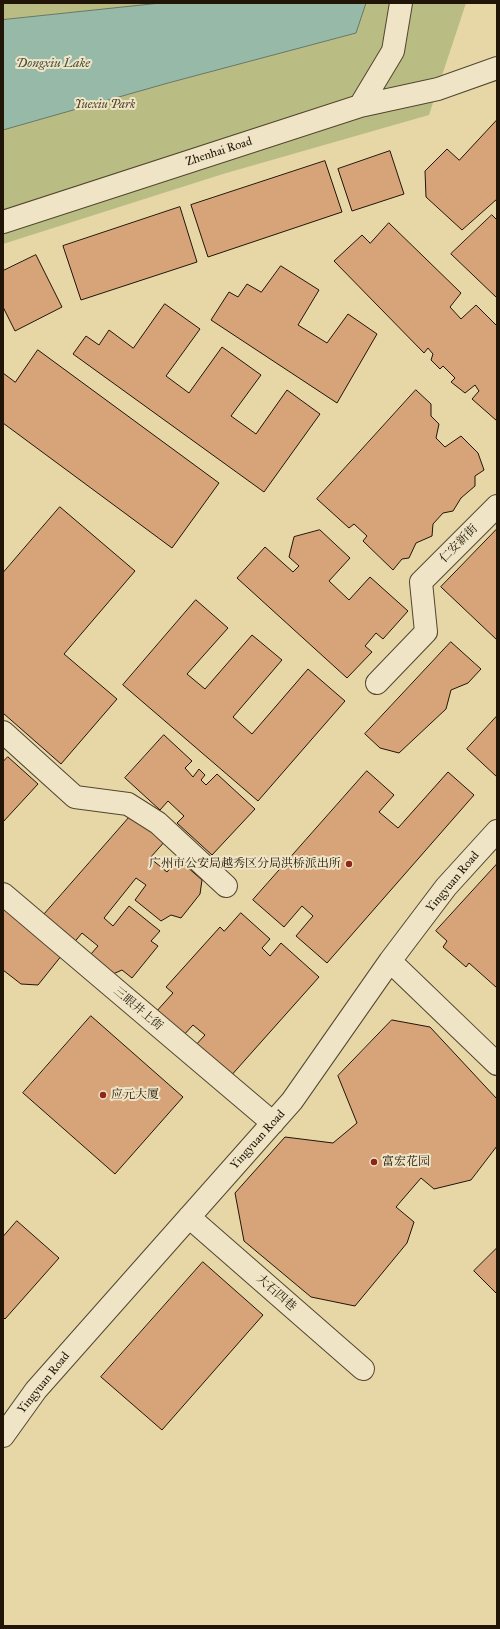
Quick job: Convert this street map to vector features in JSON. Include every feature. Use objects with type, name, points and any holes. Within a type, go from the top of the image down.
[{"type":"street","points":[[360,106],[393,51],[401,3]]},
{"type":"street","name":"Zhenhai Road","points":[[3,222],[360,106],[438,89],[497,68]]},
{"type":"street","name":"仁安新街","points":[[378,683],[426,632],[420,582],[497,506]]},
{"type":"street","points":[[3,732],[75,797],[128,804],[158,823],[226,886]]},
{"type":"street","name":"Yingyuan Road","points":[[3,1436],[36,1390],[292,1101],[390,961],[446,887],[497,831]]},
{"type":"street","name":"三眼井上街","points":[[3,894],[273,1123]]},
{"type":"street","points":[[390,961],[497,1064]]},
{"type":"street","name":"大石四巷","points":[[189,1217],[363,1369]]},
{"type":"green space","name":"Yuexiu Park","points":[[3,3],[466,3],[429,115],[223,174],[3,244]]},
{"type":"water","name":"Dongxiu Lake","points":[[161,3],[366,3],[356,33],[168,83],[3,130],[3,20]]},
{"type":"building","points":[[497,120],[497,199],[462,230],[426,197],[425,171],[447,149],[459,160]]},
{"type":"building","points":[[390,151],[404,194],[352,211],[338,169]]},
{"type":"building","points":[[325,161],[342,212],[208,257],[191,205]]},
{"type":"building","points":[[180,207],[197,262],[81,300],[63,246]]},
{"type":"building","points":[[492,215],[497,220],[497,298],[451,254]]},
{"type":"building","points":[[389,223],[461,293],[450,307],[461,319],[476,305],[497,326],[497,421],[472,399],[479,391],[475,385],[465,393],[451,382],[455,378],[443,366],[440,369],[431,360],[433,354],[428,348],[424,353],[334,261],[362,235],[370,243]]},
{"type":"building","points":[[36,255],[62,307],[15,331],[3,307],[3,271]]},
{"type":"building","points":[[281,266],[319,290],[298,325],[327,343],[348,314],[377,334],[337,403],[211,320],[229,292],[238,297],[247,284],[261,292]]},
{"type":"building","points":[[165,304],[200,329],[166,376],[189,393],[222,347],[261,375],[231,416],[256,434],[287,390],[320,414],[264,492],[73,354],[86,336],[99,345],[109,330],[133,348]]},
{"type":"building","points":[[38,350],[219,483],[172,548],[3,423],[3,373],[15,382]]},
{"type":"building","points":[[416,390],[431,404],[431,416],[439,424],[436,438],[445,447],[461,436],[478,453],[484,470],[475,476],[475,486],[461,498],[453,511],[443,513],[433,524],[432,536],[416,543],[409,558],[402,559],[393,570],[363,541],[367,536],[354,524],[349,528],[317,499]]},
{"type":"building","points":[[60,507],[135,571],[64,654],[117,699],[61,764],[3,713],[3,573]]},
{"type":"building","points":[[497,529],[497,640],[441,587]]},
{"type":"building","points":[[320,530],[350,558],[329,581],[349,600],[370,577],[408,611],[383,639],[376,633],[365,646],[372,652],[347,678],[237,578],[265,547],[293,572],[299,566],[289,557],[294,537]]},
{"type":"building","points":[[196,600],[228,628],[187,674],[205,689],[252,635],[282,660],[233,717],[252,734],[308,669],[345,701],[258,801],[123,685]]},
{"type":"building","points":[[451,642],[481,669],[468,683],[451,690],[446,709],[399,753],[380,748],[365,734]]},
{"type":"building","points":[[497,716],[497,777],[467,749]]},
{"type":"building","points":[[164,735],[192,761],[185,768],[193,777],[199,769],[205,775],[201,780],[206,785],[217,774],[255,809],[212,855],[177,823],[184,816],[168,801],[160,810],[125,778]]},
{"type":"building","points":[[8,757],[38,784],[3,822],[3,762]]},
{"type":"building","name":"广州市公安局越秀区分局洪桥派出所","points":[[367,771],[394,795],[379,812],[398,828],[448,772],[474,795],[327,963],[296,936],[313,916],[302,906],[284,927],[253,900]]},
{"type":"building","points":[[134,812],[166,840],[150,858],[167,872],[178,859],[202,880],[200,894],[181,918],[171,915],[161,921],[135,900],[146,885],[136,878],[104,918],[113,926],[129,906],[160,931],[151,941],[158,946],[132,978],[122,970],[113,974],[91,954],[98,946],[82,933],[72,945],[41,918]]},
{"type":"building","points":[[497,864],[497,988],[469,963],[466,967],[443,947],[447,941],[436,931]]},
{"type":"building","points":[[3,907],[62,955],[38,985],[21,984],[3,970]]},
{"type":"building","points":[[241,913],[270,939],[262,948],[270,956],[281,943],[319,977],[229,1078],[194,1047],[205,1035],[193,1025],[182,1037],[155,1013],[173,993],[166,987],[220,927],[224,931]]},
{"type":"building","name":"应元大厦","points":[[91,1016],[183,1097],[115,1174],[23,1093]]},
{"type":"building","name":"富宏花园","points":[[392,1020],[430,1027],[497,1099],[497,1146],[471,1180],[434,1189],[421,1178],[396,1207],[414,1222],[407,1243],[355,1306],[311,1297],[244,1241],[235,1193],[285,1137],[333,1143],[357,1123],[338,1076]]},
{"type":"building","points":[[17,1221],[59,1258],[5,1319],[3,1317],[3,1237]]},
{"type":"building","points":[[497,1248],[497,1294],[474,1271]]},
{"type":"building","points":[[203,1262],[263,1315],[162,1430],[101,1377]]},
{"type":"place","name":"广州市公安局越秀区分局洪桥派出所","points":[[349,864]]},
{"type":"place","name":"应元大厦","points":[[103,1095]]},
{"type":"place","name":"富宏花园","points":[[374,1162]]}]
